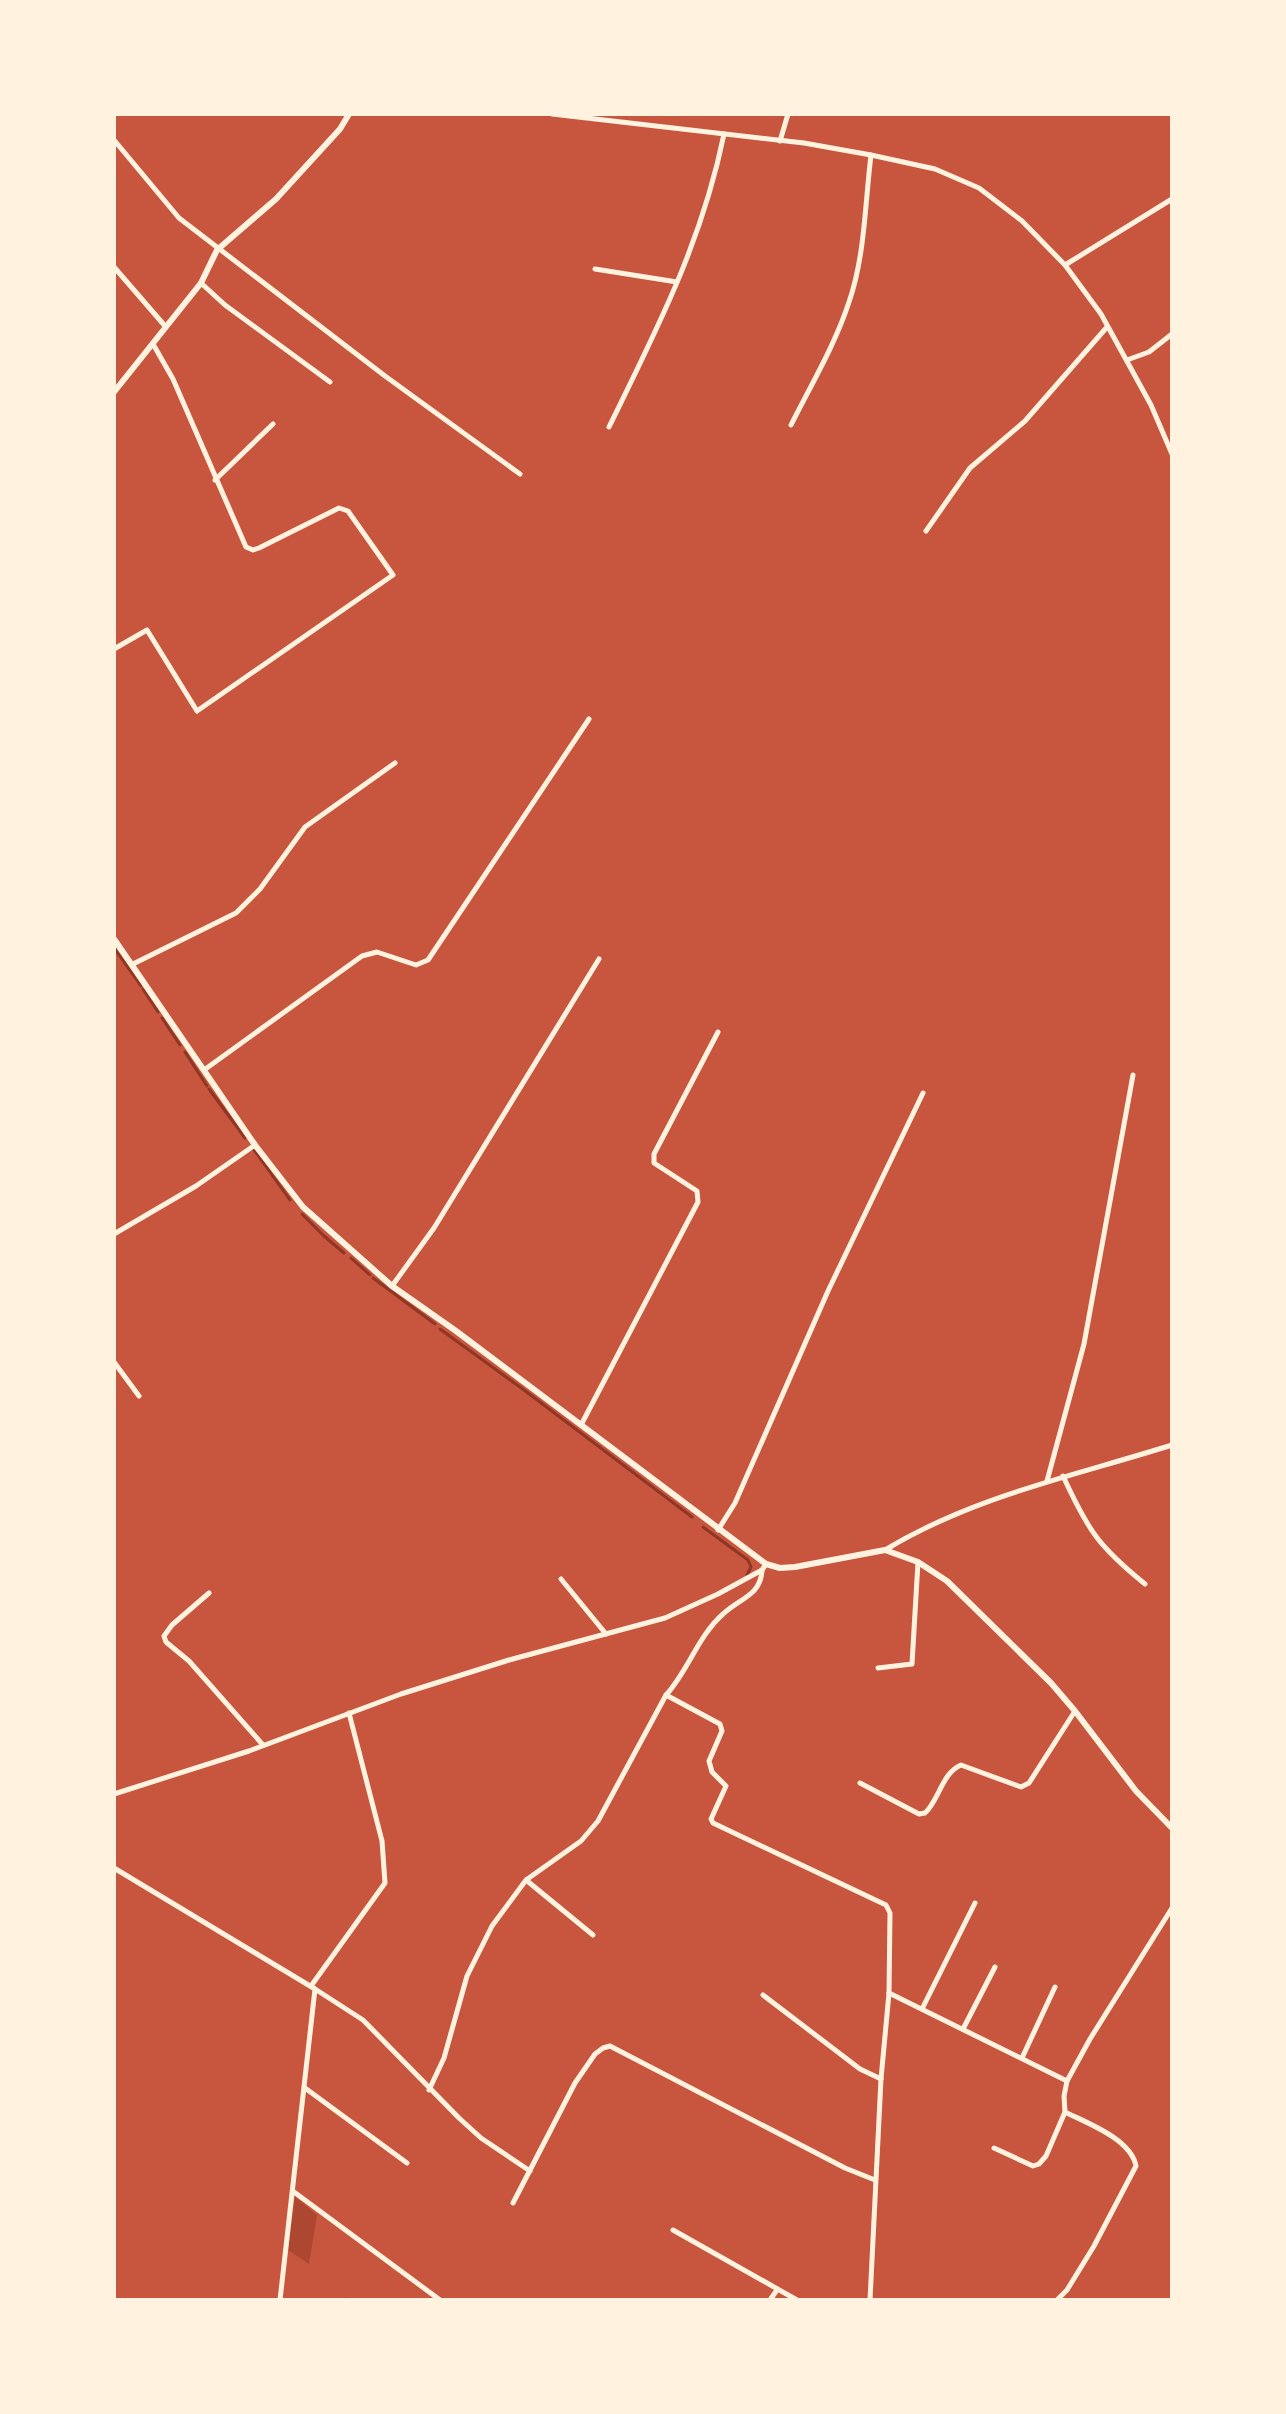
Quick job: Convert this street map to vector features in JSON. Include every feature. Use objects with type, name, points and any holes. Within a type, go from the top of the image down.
[{"type":"street","points":[[114,392],[201,283],[217,250],[276,199],[340,129],[349,114]]},
{"type":"street","points":[[552,114],[871,155],[935,169],[979,188],[1022,221],[1065,265],[1101,314],[1172,454]]},
{"type":"street","points":[[780,141],[788,114]]},
{"type":"street","points":[[609,427],[683,273],[706,208],[724,134]]},
{"type":"street","points":[[114,140],[179,218],[217,250],[520,474]]},
{"type":"street","points":[[791,425],[841,325],[850,300],[857,272],[871,155]]},
{"type":"street","points":[[1065,265],[1172,199]]},
{"type":"street","points":[[114,267],[165,326]]},
{"type":"street","points":[[595,269],[677,282]]},
{"type":"street","points":[[201,283],[225,305],[330,382]]},
{"type":"street","points":[[926,531],[970,468],[1025,421],[1107,327]]},
{"type":"street","points":[[1127,360],[1149,352],[1172,334]]},
{"type":"street","points":[[114,649],[147,630],[197,711],[393,575],[343,508],[259,548],[249,549],[215,480],[173,379],[152,343]]},
{"type":"street","points":[[215,480],[273,424]]},
{"type":"street","points":[[204,1070],[362,956],[377,952],[416,965],[428,960],[589,719]]},
{"type":"street","points":[[133,964],[236,913],[260,889],[305,827],[395,763]]},
{"type":"street","points":[[114,939],[255,1145],[303,1207],[392,1286],[581,1425],[764,1567]]},
{"type":"street","points":[[392,1286],[434,1228],[599,959]]},
{"type":"street","points":[[581,1425],[698,1202],[697,1191],[654,1163],[654,1154],[718,1032]]},
{"type":"street","points":[[1047,1481],[1084,1344],[1133,1075]]},
{"type":"street","points":[[718,1530],[735,1503],[828,1291],[923,1093]]},
{"type":"street","points":[[114,1234],[196,1186],[255,1145]]},
{"type":"street","points":[[114,1362],[139,1396]]},
{"type":"street","points":[[114,1794],[263,1745],[401,1694],[665,1618],[718,1594],[764,1567],[795,1567],[885,1550],[921,1528],[981,1503],[1172,1445]]},
{"type":"street","points":[[1063,1476],[1091,1532],[1106,1551],[1145,1584]]},
{"type":"street","points":[[885,1550],[918,1562],[959,1591],[1075,1711],[1136,1791],[1172,1828]]},
{"type":"street","points":[[878,1668],[912,1664],[918,1562]]},
{"type":"street","points":[[429,2090],[444,2058],[467,1976],[492,1926],[526,1880],[581,1841],[598,1821],[666,1695],[680,1680],[710,1627],[743,1597],[754,1593],[760,1586],[764,1567]]},
{"type":"street","points":[[561,1579],[606,1634]]},
{"type":"street","points":[[209,1593],[172,1625],[164,1636],[166,1642],[189,1661],[263,1745]]},
{"type":"street","points":[[666,1695],[720,1724],[722,1731],[709,1761],[712,1772],[726,1786],[711,1819],[713,1823],[886,1905],[891,1921],[889,1993],[881,2079],[870,2300]]},
{"type":"street","points":[[860,1783],[919,1814],[932,1807],[949,1775],[961,1765],[1021,1787],[1029,1783],[1075,1711]]},
{"type":"street","points":[[280,2300],[313,1988],[385,1883],[382,1841],[349,1713]]},
{"type":"street","points":[[114,1868],[363,2020],[429,2090],[481,2138],[530,2171]]},
{"type":"street","points":[[526,1880],[593,1935]]},
{"type":"street","points":[[922,2009],[975,1903]]},
{"type":"street","points":[[994,2148],[1033,2166],[1046,2156],[1065,2112],[1067,2081],[1172,1908]]},
{"type":"street","points":[[963,2029],[995,1967]]},
{"type":"street","points":[[1022,2058],[1055,1987]]},
{"type":"street","points":[[889,1993],[1067,2081]]},
{"type":"street","points":[[763,1995],[860,2069],[881,2079]]},
{"type":"street","points":[[513,2203],[575,2083],[595,2054],[610,2046],[845,2168],[875,2180]]},
{"type":"street","points":[[304,2088],[407,2163]]},
{"type":"street","points":[[1057,2300],[1067,2290],[1094,2246],[1136,2166],[1130,2151],[1115,2139],[1065,2112]]},
{"type":"street","points":[[293,2191],[440,2300]]},
{"type":"street","points":[[673,2230],[797,2300]]},
{"type":"street","points":[[770,2300],[777,2290]]},
{"type":"shaded area","points":[[295,2197],[317,2215],[309,2264],[288,2250]]},
{"type":"waterway","points":[[114,948],[141,986]]},
{"type":"waterway","points":[[143,989],[158,1012]]},
{"type":"waterway","points":[[162,1018],[180,1045]]},
{"type":"waterway","points":[[185,1052],[207,1086]]},
{"type":"waterway","points":[[209,1089],[245,1138]]},
{"type":"waterway","points":[[252,1147],[290,1200]]},
{"type":"waterway","points":[[302,1214],[344,1253]]},
{"type":"waterway","points":[[351,1258],[370,1275]]},
{"type":"waterway","points":[[373,1278],[435,1324]]},
{"type":"waterway","points":[[440,1329],[692,1517]]},
{"type":"waterway","points":[[703,1527],[748,1560],[751,1567],[747,1575]]}]
